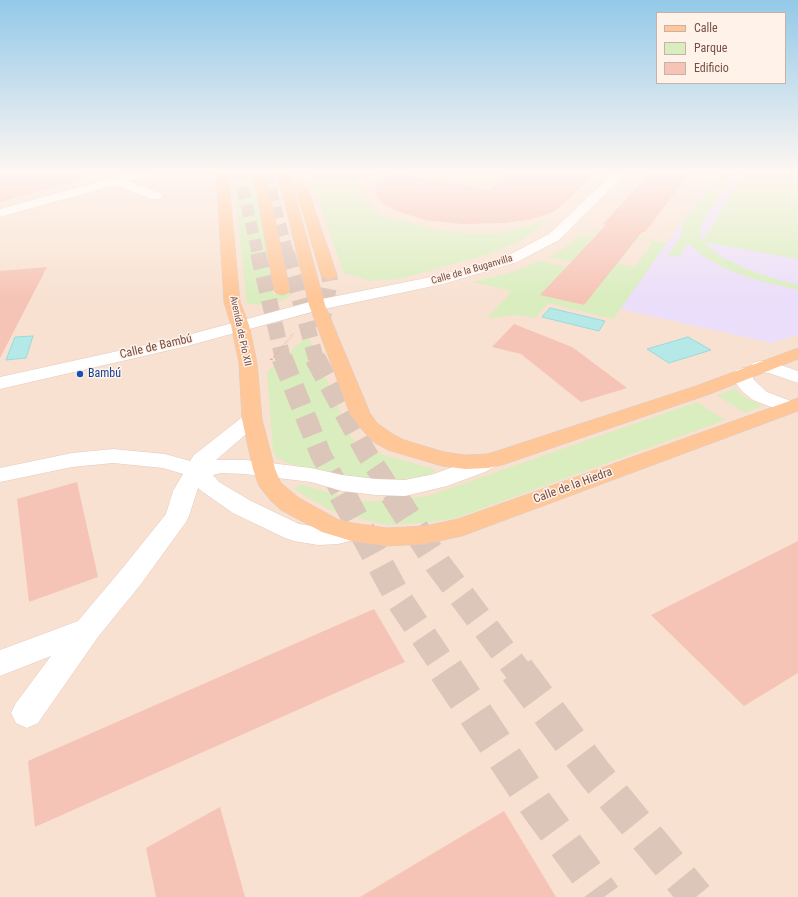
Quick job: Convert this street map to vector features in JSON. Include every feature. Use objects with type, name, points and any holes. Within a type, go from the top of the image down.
[{"type":"main road","name":"Avenida de Pío XII","points":[[225,214],[232,302],[240,325],[248,363],[252,419]]},
{"type":"main road","points":[[267,214],[282,290]]},
{"type":"main road","points":[[292,214],[320,315]]},
{"type":"main road","points":[[310,214],[329,274]]},
{"type":"main road","name":"Calle de la Hiedra","points":[[320,315],[360,414],[370,427],[383,438],[396,445],[421,454],[442,459],[466,462],[488,461],[509,456],[703,390],[798,353]]},
{"type":"main road","name":"Calle de la Hiedra","points":[[252,419],[264,469],[271,486],[290,504],[331,526],[352,532],[387,537],[425,535],[462,528],[794,406]]},
{"type":"street","name":"Calle de la Buganvilla","points":[[240,325],[320,315],[512,259],[554,237],[578,214]]},
{"type":"street","name":"Calle de Bambú","points":[[0,383],[181,342],[240,325]]},
{"type":"street","points":[[752,370],[772,368],[798,377]]},
{"type":"street","name":"Calle de la Hiedra","points":[[752,370],[744,381],[748,387],[760,396],[794,406]]},
{"type":"street","points":[[27,713],[88,629],[131,577],[177,516],[185,491],[202,460],[242,429],[252,419]]},
{"type":"street","name":"Calle de la Hiedra","points":[[0,475],[72,460],[113,456],[165,461],[196,471],[211,486],[242,507],[294,532],[318,536],[338,535],[352,532]]},
{"type":"street","name":"Calle de la Hiedra","points":[[196,471],[221,466],[264,469],[310,475],[342,483],[376,487],[405,488],[439,481],[477,467],[488,461]]},
{"type":"street","points":[[0,663],[88,629]]},
{"type":"path","points":[[248,363],[272,360],[298,328],[320,315]]},
{"type":"shaded area","points":[[0,214],[798,214],[798,897],[0,897]]},
{"type":"shaded area","points":[[687,214],[798,214],[798,335],[772,343],[620,309]]},
{"type":"green space","points":[[237,214],[261,214],[273,294],[292,292],[288,298],[268,305],[247,304]]},
{"type":"green space","points":[[323,214],[379,214],[435,229],[465,233],[498,233],[526,227],[550,219],[520,241],[489,254],[399,279],[370,281],[344,273]]},
{"type":"green space","points":[[689,214],[708,214],[701,225],[700,236],[703,241],[720,214],[798,214],[798,259],[704,242],[720,256],[747,269],[781,281],[798,284],[798,290],[753,279],[724,268],[703,256],[688,243],[679,257],[668,255],[682,234],[682,223]]},
{"type":"green space","points":[[588,228],[667,243],[613,319],[548,303],[535,318],[520,315],[487,318],[512,291],[473,282],[515,271],[539,261],[567,267],[541,295],[584,305],[617,263],[635,267],[653,242],[587,230]]},
{"type":"green space","points":[[581,235],[594,237],[572,262],[548,257],[560,251]]},
{"type":"green space","points":[[308,336],[352,439],[386,456],[431,468],[435,471],[431,475],[398,480],[360,480],[319,473],[285,462],[276,457],[273,450],[267,372]]},
{"type":"green space","points":[[735,389],[745,397],[762,406],[745,413],[717,395]]},
{"type":"green space","points":[[697,402],[725,420],[456,518],[430,522],[388,525],[332,511],[294,489],[300,484],[363,501],[383,501],[428,496]]},
{"type":"water","points":[[550,308],[605,321],[599,331],[542,317]]},
{"type":"water","points":[[33,336],[26,358],[6,360],[15,337]]},
{"type":"water","points":[[688,337],[711,350],[669,363],[647,349]]},
{"type":"building","points":[[406,214],[548,214],[532,219],[506,223],[462,224],[425,220]]},
{"type":"building","points":[[612,214],[659,214],[645,232],[642,232],[584,305],[540,295],[606,225],[603,224]]},
{"type":"building","points":[[47,267],[0,358],[0,271]]},
{"type":"building","points":[[514,324],[572,347],[627,388],[581,402],[521,354],[492,347]]},
{"type":"building","points":[[77,482],[98,577],[29,602],[17,499]]},
{"type":"building","points":[[798,541],[798,673],[744,706],[651,615]]},
{"type":"building","points":[[374,609],[405,662],[35,827],[28,761]]},
{"type":"building","points":[[220,807],[245,897],[156,897],[146,848]]},
{"type":"building","points":[[504,811],[556,897],[360,897]]},
{"type":"tunnel","points":[[249,214],[258,254]]},
{"type":"tunnel","points":[[277,214],[288,254]]},
{"type":"tunnel","points":[[258,253],[283,359]]},
{"type":"tunnel","points":[[287,253],[316,359]]},
{"type":"tunnel","points":[[321,328],[330,281],[329,275]]},
{"type":"tunnel","points":[[282,358],[321,455],[343,495]]},
{"type":"tunnel","points":[[315,358],[367,454],[394,495]]},
{"type":"tunnel","points":[[342,494],[400,601],[447,671]]},
{"type":"tunnel","points":[[393,494],[438,564],[518,671]]},
{"type":"tunnel","points":[[446,670],[535,803],[604,897]]},
{"type":"tunnel","points":[[517,670],[594,773],[696,897]]},
{"type":"place","name":"Bambú","points":[[80,374]]}]
